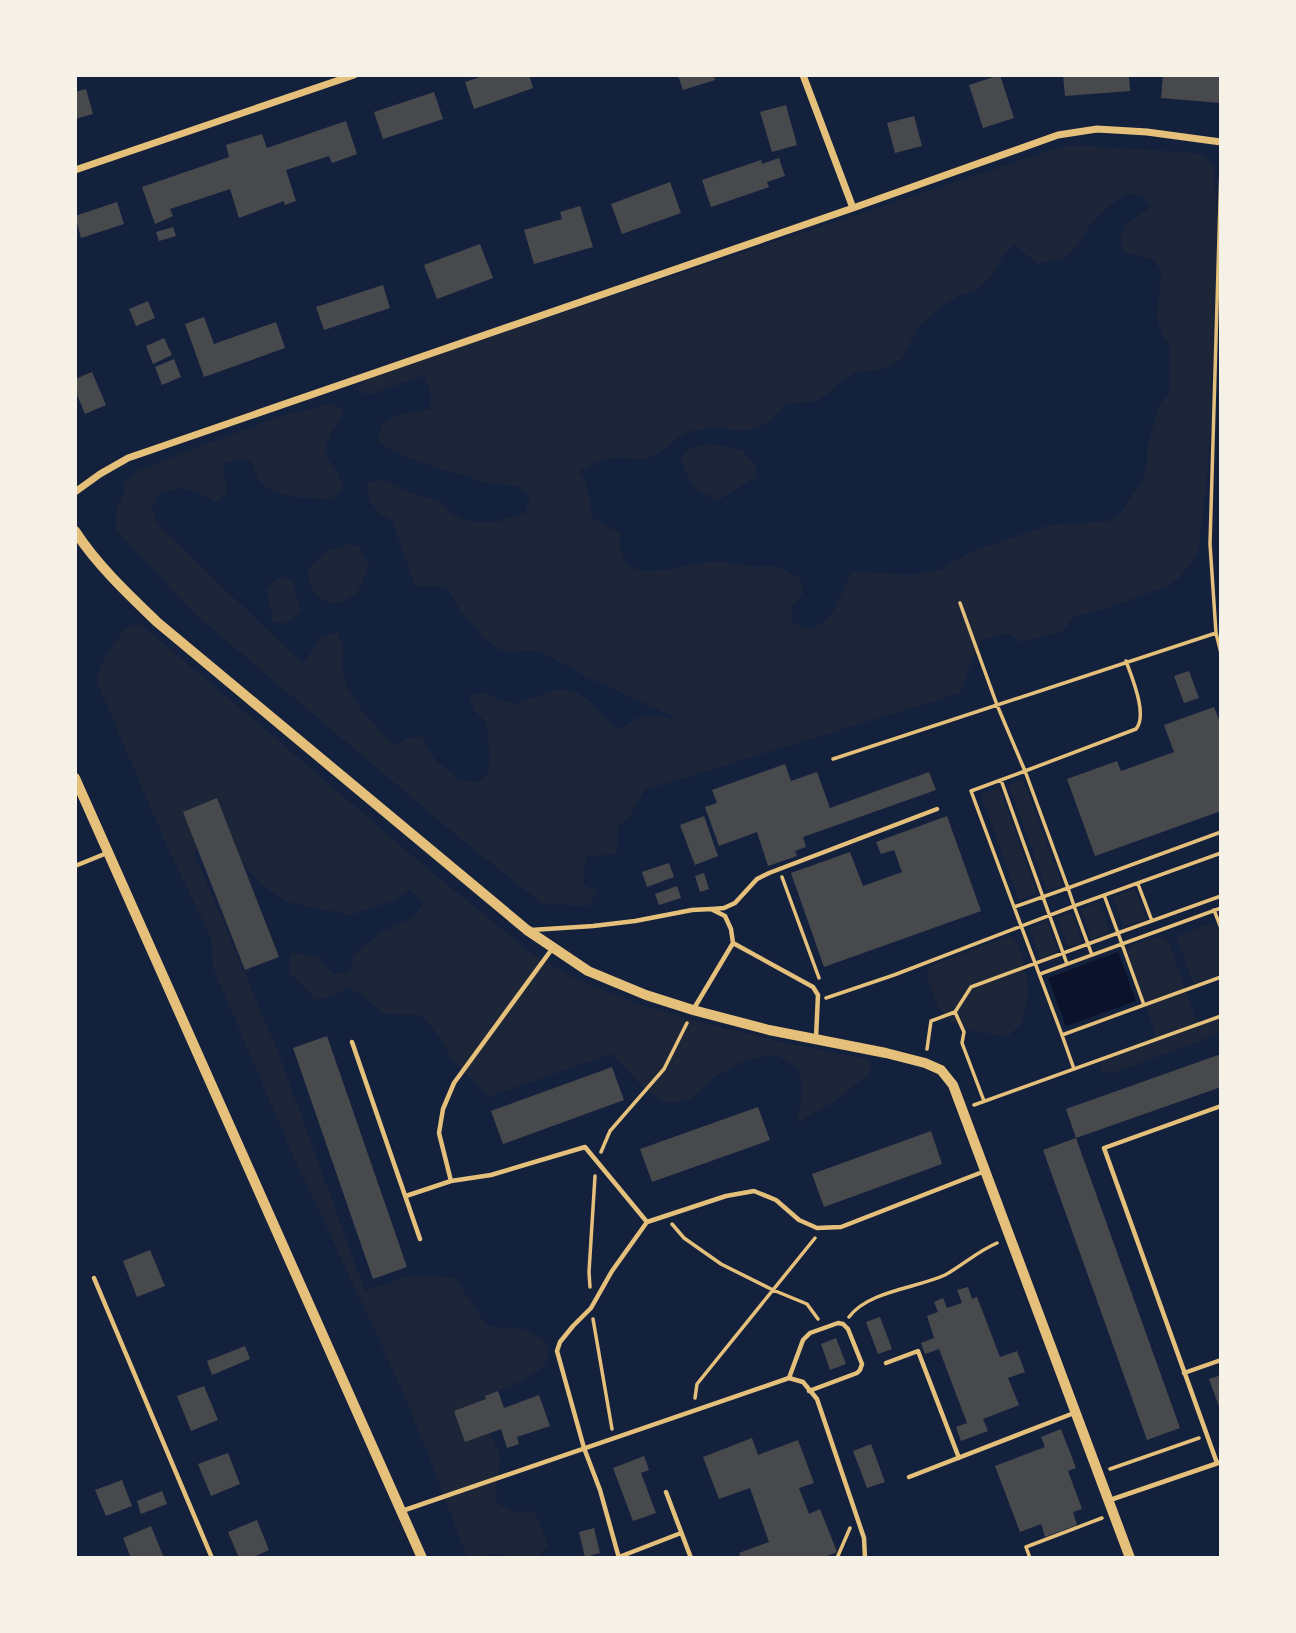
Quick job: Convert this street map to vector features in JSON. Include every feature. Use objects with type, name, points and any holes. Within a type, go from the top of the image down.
[{"type":"street","points":[[75,170],[354,75]]},
{"type":"street","points":[[803,75],[853,208]]},
{"type":"street","points":[[75,492],[128,458],[1058,135],[1097,129],[1147,132],[1221,142]]},
{"type":"street","points":[[75,531],[118,584],[157,622],[527,930],[588,971],[646,995],[693,1010],[769,1030],[886,1053],[925,1063],[940,1070],[953,1085],[1130,1558]]},
{"type":"street","points":[[75,778],[422,1558]]},
{"type":"lane","points":[[527,930],[593,926],[692,910],[724,908],[735,903],[757,879],[937,809]]},
{"type":"lane","points":[[75,866],[108,853]]},
{"type":"lane","points":[[693,1010],[733,943],[725,916],[711,909]]},
{"type":"lane","points":[[733,943],[813,986],[818,995],[816,1039]]},
{"type":"lane","points":[[451,1181],[439,1132],[443,1109],[454,1083],[552,948]]},
{"type":"lane","points":[[352,1042],[420,1238]]},
{"type":"lane","points":[[1109,1500],[1219,1463],[1206,1435],[1104,1148],[1221,1106]]},
{"type":"lane","points":[[406,1196],[451,1181],[491,1175],[585,1147],[647,1222]]},
{"type":"lane","points":[[681,1533],[619,1557],[600,1490],[584,1448],[557,1351],[560,1342],[591,1308],[612,1271],[647,1222],[726,1196],[754,1191],[776,1200],[799,1220],[817,1228],[841,1227],[986,1171]]},
{"type":"lane","points":[[94,1278],[212,1558]]},
{"type":"lane","points":[[789,1378],[803,1340],[810,1333],[838,1323],[844,1324],[862,1364],[860,1370],[809,1391]]},
{"type":"lane","points":[[886,1363],[918,1350],[959,1458]]},
{"type":"lane","points":[[1184,1373],[1221,1360]]},
{"type":"lane","points":[[401,1511],[789,1378],[803,1382],[817,1399],[864,1538],[865,1558]]},
{"type":"lane","points":[[909,1477],[1075,1413]]},
{"type":"lane","points":[[666,1492],[691,1558]]},
{"type":"path","points":[[1221,167],[1210,544],[1216,633],[1221,653]]},
{"type":"path","points":[[960,603],[997,705],[1026,771],[1093,955]]},
{"type":"path","points":[[833,759],[1216,633]]},
{"type":"path","points":[[1074,1069],[971,791],[1136,729],[1140,725],[1141,713],[1126,661]]},
{"type":"path","points":[[1001,780],[1067,964]]},
{"type":"path","points":[[1014,907],[1221,832]]},
{"type":"path","points":[[818,1001],[1221,853]]},
{"type":"path","points":[[779,869],[821,985]]},
{"type":"path","points":[[1138,883],[1152,921]]},
{"type":"path","points":[[1104,895],[1144,1005]]},
{"type":"path","points":[[925,1063],[931,1021],[955,1012],[971,987],[1221,896]]},
{"type":"path","points":[[1040,974],[1221,908]]},
{"type":"path","points":[[1214,910],[1221,928]]},
{"type":"path","points":[[1062,1035],[1221,977]]},
{"type":"path","points":[[615,1438],[591,1308],[589,1272],[597,1160],[610,1131],[664,1069],[693,1010]]},
{"type":"path","points":[[955,1012],[964,1032],[962,1043],[984,1101]]},
{"type":"path","points":[[962,1110],[1221,1016]]},
{"type":"path","points":[[667,1216],[684,1238],[720,1264],[807,1304],[816,1314],[822,1329]]},
{"type":"path","points":[[694,1410],[697,1384],[823,1228]]},
{"type":"path","points":[[844,1324],[854,1310],[873,1299],[944,1275],[978,1252],[1011,1238]]},
{"type":"path","points":[[1098,1474],[1206,1435]]},
{"type":"path","points":[[837,1558],[856,1513]]},
{"type":"path","points":[[1030,1558],[1026,1547],[1114,1514]]},
{"type":"shaded area","points":[[1067,145],[1197,153],[1214,164],[1217,225],[1211,419],[1198,552],[1190,565],[1179,578],[1167,586],[1110,607],[1074,616],[1063,631],[1020,642],[1007,633],[982,640],[960,693],[645,790],[630,816],[618,826],[617,854],[586,857],[583,884],[597,892],[589,906],[543,904],[467,844],[197,616],[116,530],[115,513],[125,482],[138,471],[288,414],[331,403],[344,411],[324,450],[343,488],[332,499],[292,496],[272,491],[258,478],[252,462],[236,459],[223,464],[227,492],[216,502],[187,489],[174,489],[157,496],[152,509],[157,524],[303,664],[322,636],[337,632],[343,649],[345,683],[364,712],[394,745],[407,738],[422,736],[436,761],[460,780],[476,783],[488,773],[490,756],[486,722],[475,711],[469,696],[483,693],[513,704],[557,690],[574,691],[587,699],[619,730],[646,715],[678,719],[587,677],[545,654],[528,650],[513,653],[498,649],[485,639],[463,614],[445,586],[415,586],[392,520],[378,513],[369,499],[367,483],[383,480],[440,502],[450,513],[464,520],[481,522],[497,522],[526,512],[530,494],[515,485],[484,482],[390,450],[378,440],[382,424],[398,415],[430,409],[431,392],[424,376],[368,395],[356,389],[373,376]],"holes":[[[1126,193],[1143,196],[1152,206],[1127,223],[1120,237],[1124,252],[1154,259],[1161,272],[1157,319],[1170,346],[1170,393],[1161,403],[1155,419],[1142,480],[1117,518],[1105,522],[1043,527],[968,553],[942,569],[913,575],[852,572],[831,614],[818,626],[809,628],[793,623],[792,606],[803,594],[800,577],[770,566],[755,567],[722,562],[641,571],[626,565],[621,550],[620,533],[592,518],[587,485],[579,471],[609,458],[652,457],[685,433],[692,431],[706,428],[752,429],[773,417],[785,404],[816,401],[829,393],[841,380],[855,373],[887,368],[901,360],[918,327],[945,303],[973,292],[985,283],[1014,244],[1037,264],[1062,258],[1075,248],[1097,218]]]},
{"type":"shaded area","points":[[710,444],[742,450],[756,467],[755,477],[719,500],[697,490],[683,469],[682,457],[689,448]]},
{"type":"shaded area","points":[[348,544],[359,546],[369,564],[357,594],[339,603],[327,602],[310,586],[308,568],[328,551]]},
{"type":"shaded area","points":[[283,576],[293,582],[301,612],[284,624],[273,621],[267,592],[273,581]]},
{"type":"shaded area","points":[[140,624],[416,859],[530,952],[567,975],[637,1004],[703,1023],[868,1059],[872,1065],[867,1076],[833,1102],[797,1123],[803,1089],[799,1069],[777,1055],[748,1059],[716,1076],[691,1099],[668,1103],[646,1091],[611,1054],[488,1097],[450,1057],[438,1035],[421,1015],[383,1013],[347,987],[334,996],[316,1000],[289,972],[290,953],[317,956],[334,974],[349,972],[354,955],[380,933],[415,917],[423,903],[410,890],[390,902],[351,915],[286,902],[260,883],[231,849],[204,842],[194,853],[278,1052],[365,1291],[412,1275],[455,1278],[487,1326],[522,1329],[544,1340],[550,1351],[544,1367],[485,1396],[490,1432],[500,1456],[495,1502],[513,1512],[535,1511],[548,1546],[536,1558],[488,1554],[482,1558],[467,1558],[400,1385],[295,1160],[213,967],[211,938],[164,839],[96,680],[103,661],[124,629]]},
{"type":"shaded area","points":[[1023,780],[1062,885],[1047,890],[1009,785]]},
{"type":"shaded area","points":[[999,788],[1037,893],[1019,900],[981,795]]},
{"type":"shaded area","points":[[1135,889],[1146,919],[1124,927],[1113,897]]},
{"type":"shaded area","points":[[1099,902],[1110,932],[1091,939],[1081,909]]},
{"type":"shaded area","points":[[1072,912],[1082,942],[1068,947],[1057,918]]},
{"type":"shaded area","points":[[1047,921],[1058,951],[1040,958],[1029,928]]},
{"type":"shaded area","points":[[1215,922],[1221,938],[1221,974],[1194,984],[1176,936]]},
{"type":"shaded area","points":[[1009,936],[1016,942],[1022,957],[1029,992],[1021,1024],[1008,1036],[979,1032],[951,1022],[938,1006],[926,976],[930,966]]},
{"type":"shaded area","points":[[1160,936],[1169,942],[1196,1020],[1205,1024],[1221,1018],[1221,1033],[1111,1074],[1101,1070],[1101,1060],[1151,1040],[1155,1033],[1128,952],[1132,945]]},
{"type":"shaded area","points":[[1118,952],[1136,1001],[1066,1026],[1048,978]]},
{"type":"building","points":[[486,75],[529,75],[533,88],[474,109],[465,82]]},
{"type":"building","points":[[678,75],[714,75],[715,80],[683,90]]},
{"type":"building","points":[[1000,75],[1014,118],[983,128],[969,85]]},
{"type":"building","points":[[1063,75],[1129,75],[1130,91],[1065,96]]},
{"type":"building","points":[[1163,75],[1221,75],[1221,103],[1161,98]]},
{"type":"building","points":[[86,89],[93,114],[75,119],[75,92]]},
{"type":"building","points":[[434,92],[443,119],[383,139],[374,112]]},
{"type":"building","points":[[786,105],[797,145],[772,152],[760,112]]},
{"type":"building","points":[[914,116],[922,146],[895,153],[887,123]]},
{"type":"building","points":[[346,121],[357,154],[332,163],[329,156],[286,170],[296,201],[285,205],[284,201],[239,218],[230,189],[170,209],[173,216],[155,224],[142,187],[229,157],[226,145],[262,134],[267,148]]},
{"type":"building","points":[[779,158],[785,176],[767,182],[769,187],[711,207],[702,180],[761,160],[762,164]]},
{"type":"building","points":[[670,182],[681,213],[622,234],[611,204]]},
{"type":"building","points":[[117,202],[124,224],[81,238],[75,216]]},
{"type":"building","points":[[580,206],[593,247],[534,264],[524,230],[562,219],[560,212]]},
{"type":"building","points":[[173,227],[176,236],[159,241],[156,232]]},
{"type":"building","points":[[480,244],[493,278],[437,299],[424,265]]},
{"type":"building","points":[[383,285],[390,308],[324,330],[316,307]]},
{"type":"building","points":[[148,301],[155,318],[136,326],[129,309]]},
{"type":"building","points":[[204,317],[214,344],[276,322],[285,348],[204,377],[185,324]]},
{"type":"building","points":[[164,338],[172,355],[153,364],[146,346]]},
{"type":"building","points":[[174,359],[181,377],[162,385],[155,367]]},
{"type":"building","points":[[92,372],[106,405],[85,414],[75,390],[75,379]]},
{"type":"building","points":[[1189,671],[1199,698],[1184,703],[1174,676]]},
{"type":"building","points":[[1214,707],[1221,725],[1221,811],[1095,856],[1067,779],[1117,761],[1121,771],[1174,752],[1164,725]]},
{"type":"building","points":[[785,764],[791,781],[817,772],[830,808],[929,772],[936,790],[803,837],[806,847],[795,851],[797,856],[768,866],[757,832],[719,846],[705,807],[717,803],[712,790]]},
{"type":"building","points":[[217,798],[279,957],[245,970],[183,812]]},
{"type":"building","points":[[704,816],[718,856],[695,865],[680,825]]},
{"type":"building","points":[[947,816],[981,911],[824,967],[791,873],[850,852],[863,886],[902,872],[894,850],[881,854],[876,842]]},
{"type":"building","points":[[669,863],[674,877],[647,887],[642,872]]},
{"type":"building","points":[[704,873],[709,889],[700,892],[695,876]]},
{"type":"building","points":[[677,886],[681,898],[659,905],[655,894]]},
{"type":"building","points":[[327,1036],[407,1267],[373,1279],[293,1048]]},
{"type":"building","points":[[1221,1054],[1221,1087],[1076,1138],[1066,1109]]},
{"type":"building","points":[[612,1067],[624,1100],[503,1144],[491,1111]]},
{"type":"building","points":[[758,1107],[770,1140],[652,1182],[640,1149]]},
{"type":"building","points":[[931,1131],[942,1164],[824,1207],[812,1174]]},
{"type":"building","points":[[1076,1138],[1180,1428],[1147,1440],[1043,1150]]},
{"type":"building","points":[[150,1250],[165,1286],[137,1297],[123,1261]]},
{"type":"building","points":[[968,1287],[972,1299],[977,1297],[1000,1357],[1017,1351],[1025,1372],[1008,1378],[1019,1405],[983,1419],[988,1431],[961,1441],[956,1427],[967,1423],[939,1349],[925,1354],[921,1343],[934,1338],[927,1316],[938,1312],[934,1302],[943,1298],[947,1308],[962,1303],[957,1290]]},
{"type":"building","points":[[880,1317],[892,1349],[878,1354],[866,1322]]},
{"type":"building","points":[[836,1338],[846,1364],[830,1370],[821,1344]]},
{"type":"building","points":[[245,1346],[250,1359],[212,1375],[207,1361]]},
{"type":"building","points":[[1221,1375],[1221,1409],[1220,1409],[1209,1379]]},
{"type":"building","points":[[204,1386],[218,1420],[191,1431],[177,1396]]},
{"type":"building","points":[[498,1391],[504,1408],[539,1395],[550,1426],[517,1437],[519,1444],[507,1448],[501,1429],[465,1442],[454,1411],[486,1399],[485,1396]]},
{"type":"building","points":[[1061,1429],[1076,1468],[1068,1471],[1082,1509],[1073,1512],[1077,1525],[1045,1537],[1041,1524],[1020,1532],[995,1466],[1045,1447],[1041,1437]]},
{"type":"building","points":[[752,1438],[758,1455],[798,1440],[814,1483],[799,1488],[809,1514],[820,1509],[837,1552],[822,1558],[741,1558],[739,1553],[769,1542],[750,1488],[719,1499],[703,1457]]},
{"type":"building","points":[[871,1444],[885,1482],[867,1488],[853,1451]]},
{"type":"building","points":[[228,1453],[240,1484],[211,1496],[198,1464]]},
{"type":"building","points":[[644,1456],[649,1470],[641,1473],[656,1513],[633,1521],[613,1468]]},
{"type":"building","points":[[122,1480],[132,1506],[106,1516],[95,1490]]},
{"type":"building","points":[[162,1491],[167,1504],[141,1514],[137,1501]]},
{"type":"building","points":[[257,1520],[269,1550],[251,1558],[239,1558],[228,1532]]},
{"type":"building","points":[[151,1526],[164,1558],[131,1558],[123,1538]]},
{"type":"building","points":[[594,1528],[600,1553],[585,1557],[579,1532]]}]
